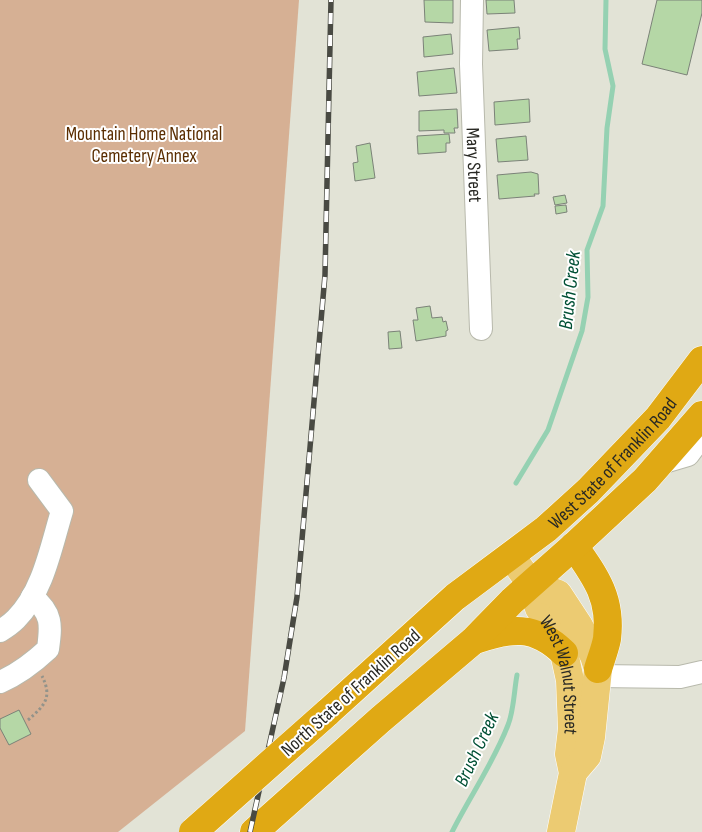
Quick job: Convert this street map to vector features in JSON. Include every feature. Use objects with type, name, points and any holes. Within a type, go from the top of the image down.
[{"type":"highway","name":"West State of Franklin Road","points":[[511,556],[546,529],[639,439],[676,396],[702,360]]},
{"type":"highway","name":"West State of Franklin Road","points":[[531,584],[645,480],[702,415]]},
{"type":"highway","points":[[574,546],[603,592],[606,606],[608,618],[607,640],[597,672]]},
{"type":"highway","name":"North State of Franklin Road","points":[[193,832],[455,597],[511,556]]},
{"type":"highway","points":[[254,832],[381,719],[473,641],[531,584]]},
{"type":"highway","points":[[473,641],[498,632],[524,631],[542,636],[553,642],[564,653]]},
{"type":"main road","name":"West Walnut Street","points":[[511,556],[531,584],[539,608],[553,629],[564,653],[570,680],[572,729],[570,754],[573,773],[561,832]]},
{"type":"main road","name":"West Walnut Street","points":[[531,584],[558,594],[579,626],[594,656],[597,672],[594,715],[587,756],[573,773]]},
{"type":"street","name":"Mary Street","points":[[472,0],[471,64],[481,329]]},
{"type":"street","points":[[661,463],[688,455],[702,436]]},
{"type":"street","points":[[0,631],[16,620],[32,597],[41,577],[62,511],[39,480]]},
{"type":"street","points":[[0,682],[34,662],[48,649],[52,626],[43,606],[32,597]]},
{"type":"street","points":[[597,672],[680,677],[702,672]]},
{"type":"path","points":[[28,720],[44,706],[47,690],[34,662]]},
{"type":"green space","name":"Mountain Home National Cemetery Annex","points":[[0,0],[299,0],[245,731],[118,832],[0,832]]},
{"type":"building","points":[[424,0],[453,0],[453,23],[425,22]]},
{"type":"building","points":[[486,0],[514,0],[515,13],[487,14]]},
{"type":"building","points":[[657,0],[702,0],[702,13],[687,75],[642,64]]},
{"type":"building","points":[[519,27],[520,39],[517,39],[518,49],[489,51],[487,30]]},
{"type":"building","points":[[451,34],[453,54],[424,57],[423,37]]},
{"type":"building","points":[[454,68],[457,93],[419,96],[417,72]]},
{"type":"building","points":[[529,99],[530,122],[495,125],[494,102]]},
{"type":"building","points":[[457,109],[458,128],[454,128],[455,133],[444,133],[444,130],[419,131],[419,111]]},
{"type":"building","points":[[449,134],[450,143],[446,143],[446,152],[418,154],[417,136]]},
{"type":"building","points":[[526,136],[528,160],[498,162],[496,139]]},
{"type":"building","points":[[370,143],[375,178],[355,181],[353,163],[358,162],[356,146]]},
{"type":"building","points":[[531,172],[538,174],[539,194],[499,199],[497,175]]},
{"type":"building","points":[[565,195],[567,203],[555,205],[553,197]]},
{"type":"building","points":[[566,205],[567,212],[556,214],[555,206]]},
{"type":"building","points":[[430,306],[432,318],[442,317],[443,322],[446,321],[448,330],[446,331],[446,336],[416,341],[413,320],[418,320],[416,308]]},
{"type":"building","points":[[400,331],[402,348],[389,349],[388,332]]},
{"type":"building","points":[[19,710],[31,734],[9,745],[0,728],[0,719]]},
{"type":"waterway","name":"Brush Creek","points":[[516,483],[548,430],[582,331],[588,297],[587,250],[603,206],[607,128],[613,86],[605,49],[606,0]]},
{"type":"waterway","name":"Brush Creek","points":[[452,832],[489,766],[508,725],[512,713],[517,675]]},
{"type":"railway","points":[[250,832],[284,678],[297,597],[325,275],[331,0]]}]
